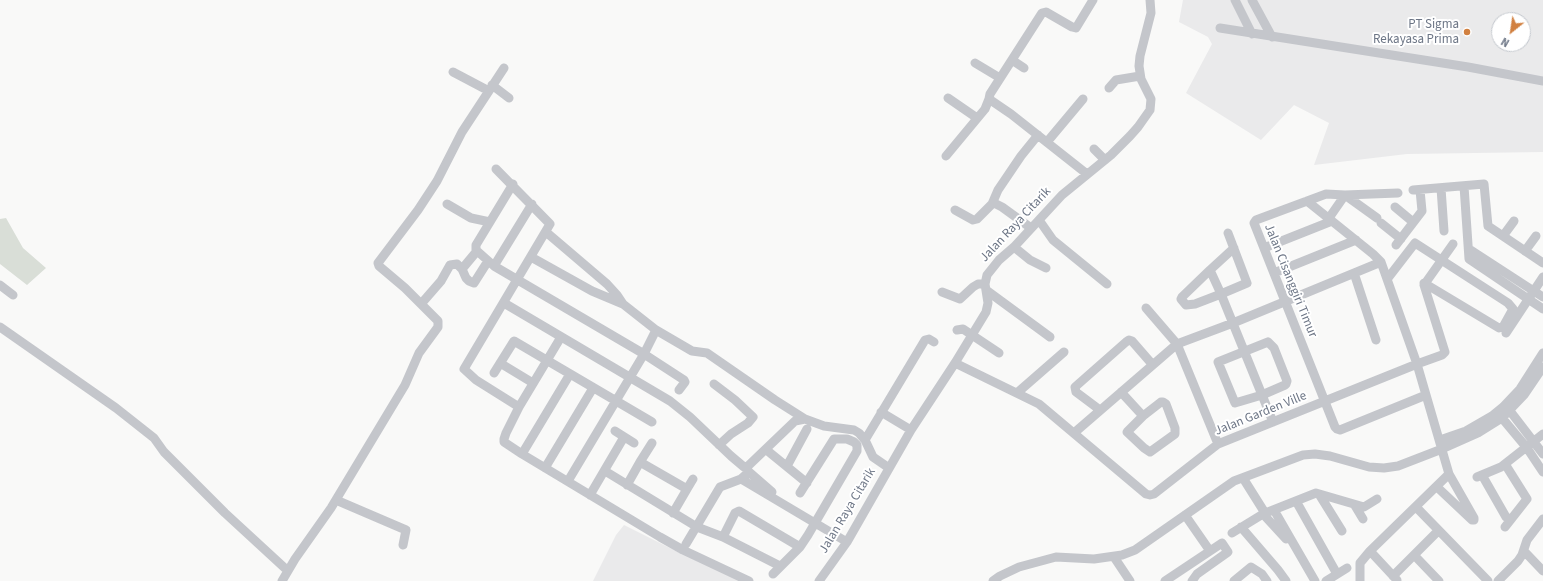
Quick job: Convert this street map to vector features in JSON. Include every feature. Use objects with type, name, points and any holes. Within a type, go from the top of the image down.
[{"type":"street","points":[[946,156],[984,109],[989,100],[990,94],[1044,12],[1076,28],[1093,0]]},
{"type":"street","name":"Jalan Raya Citarik","points":[[819,581],[847,542],[911,430],[955,363],[988,307],[985,287],[987,275],[1062,195],[1105,160],[1138,127],[1150,110],[1152,99],[1140,76],[1140,56],[1151,13],[1150,0]]},
{"type":"street","points":[[1235,0],[1252,34]]},
{"type":"street","points":[[1252,0],[1272,37]]},
{"type":"street","points":[[1220,28],[1468,67],[1543,81]]},
{"type":"street","points":[[1012,60],[1024,68]]},
{"type":"street","points":[[975,63],[1000,78]]},
{"type":"street","points":[[282,581],[336,500],[405,385],[419,352],[438,327],[438,321],[405,288],[379,266],[378,263],[418,210],[437,181],[462,132],[504,68]]},
{"type":"street","points":[[453,72],[491,88],[509,98]]},
{"type":"street","points":[[1109,88],[1116,80],[1140,76]]},
{"type":"street","points":[[948,98],[977,118]]},
{"type":"street","points":[[1047,142],[1083,99]]},
{"type":"street","points":[[989,100],[1038,135],[1087,174]]},
{"type":"street","points":[[955,210],[972,220],[977,219],[992,204],[998,190],[1021,156],[1038,135]]},
{"type":"street","points":[[1094,149],[1105,160]]},
{"type":"street","points":[[496,169],[513,184],[550,223],[518,280],[464,369],[476,380],[519,407]]},
{"type":"street","points":[[513,184],[476,245],[475,248],[477,251],[491,263],[518,280],[644,354],[684,380],[685,382],[679,390]]},
{"type":"street","points":[[1345,195],[1379,221],[1398,242],[1422,211],[1416,190],[1484,184],[1488,226],[1543,263]]},
{"type":"street","points":[[1464,186],[1469,259],[1543,309]]},
{"type":"street","points":[[1441,188],[1444,231]]},
{"type":"street","points":[[1307,201],[1326,194],[1398,194]]},
{"type":"street","points":[[1264,248],[1331,219],[1345,195]]},
{"type":"street","points":[[1307,201],[1331,219],[1381,262],[1388,278],[1417,364],[1449,474],[1474,520],[1472,520],[1437,487]]},
{"type":"street","name":"Jalan Cisanggiri Timur","points":[[1307,201],[1254,221],[1254,226],[1335,427],[1340,430],[1426,395]]},
{"type":"street","points":[[447,204],[471,218],[490,222]]},
{"type":"street","points":[[421,304],[441,281],[450,265],[457,264],[462,269],[466,278],[474,283],[491,263],[532,204]]},
{"type":"street","points":[[992,204],[1002,207],[1031,228]]},
{"type":"street","points":[[1395,207],[1413,222]]},
{"type":"street","points":[[1039,220],[1053,240],[1107,284]]},
{"type":"street","points":[[1503,236],[1514,221]]},
{"type":"street","points":[[546,232],[607,284],[623,304]]},
{"type":"street","points":[[1228,234],[1234,248],[1247,283],[1194,304],[1186,305],[1182,302],[1182,296],[1234,248]]},
{"type":"street","points":[[1526,251],[1536,236]]},
{"type":"street","points":[[1274,273],[1356,240]]},
{"type":"street","points":[[1388,278],[1415,243],[1442,261],[1512,306],[1513,309],[1503,327],[1499,328],[1424,283],[1442,261],[1453,244]]},
{"type":"street","points":[[1014,247],[1030,260],[1046,268]]},
{"type":"street","points":[[1469,248],[1543,297]]},
{"type":"street","points":[[462,269],[477,251]]},
{"type":"street","points":[[531,257],[592,291],[623,304],[656,330],[692,351],[707,353],[774,400],[805,419],[824,426],[854,430],[859,433],[864,440],[873,457],[889,468]]},
{"type":"street","points":[[1074,433],[1152,364],[1177,344],[1285,302],[1381,262]]},
{"type":"street","points":[[1210,270],[1233,322],[1273,422]]},
{"type":"street","points":[[1354,273],[1376,340]]},
{"type":"street","points":[[1506,333],[1543,277]]},
{"type":"street","name":"Jalan Garden Ville","points":[[955,363],[1039,404],[1146,494],[1150,495],[1154,494],[1218,444],[1442,355],[1445,350],[1424,288],[1424,283]]},
{"type":"street","points":[[942,292],[960,299],[978,284],[985,287],[1050,337]]},
{"type":"street","points":[[0,285],[14,295]]},
{"type":"street","points":[[504,303],[670,401],[690,417],[741,465],[746,467],[795,421],[805,419]]},
{"type":"street","points":[[1146,308],[1177,344],[1218,444]]},
{"type":"street","points":[[0,327],[116,408],[154,438],[164,452],[220,508],[288,571]]},
{"type":"street","points":[[957,330],[963,329],[999,353]]},
{"type":"street","points":[[568,481],[631,378],[656,330]]},
{"type":"street","points":[[561,337],[519,407],[504,439],[508,446],[683,550],[749,581]]},
{"type":"street","points":[[864,440],[924,341],[928,339],[934,342]]},
{"type":"street","points":[[1100,410],[1076,392],[1075,387],[1129,340],[1132,341],[1152,364]]},
{"type":"street","points":[[494,373],[514,341],[615,402],[652,422]]},
{"type":"street","points":[[1268,342],[1274,348],[1287,381],[1286,384],[1262,395],[1235,403],[1218,363],[1219,360],[1244,351],[1268,342]]},
{"type":"street","points":[[1017,393],[1064,352]]},
{"type":"street","points":[[993,581],[1019,567],[1056,557],[1094,559],[1114,557],[1135,550],[1234,482],[1303,455],[1315,454],[1330,456],[1369,467],[1384,468],[1398,466],[1441,445],[1489,418],[1520,389],[1543,353]]},
{"type":"street","points":[[500,363],[533,383]]},
{"type":"street","points":[[1441,445],[1478,433],[1502,418],[1524,396],[1543,367]]},
{"type":"street","points":[[522,454],[570,374]]},
{"type":"street","points":[[714,384],[735,400],[753,417],[748,423],[731,434],[719,445]]},
{"type":"street","points":[[545,468],[593,388]]},
{"type":"street","points":[[1121,392],[1143,416]]},
{"type":"street","points":[[1163,402],[1166,404],[1175,428],[1173,436],[1152,452],[1148,452],[1127,432],[1143,416],[1163,402]]},
{"type":"street","points":[[1510,411],[1531,444],[1543,472]]},
{"type":"street","points":[[881,412],[911,430]]},
{"type":"street","points":[[1502,418],[1543,454]]},
{"type":"street","points":[[787,466],[807,429]]},
{"type":"street","points":[[615,432],[634,443]]},
{"type":"street","points":[[1505,464],[1527,499],[1508,523],[1506,517],[1479,476],[1505,464],[1543,434]]},
{"type":"street","points":[[590,495],[624,437]]},
{"type":"street","points":[[773,574],[800,547],[857,450],[857,445],[847,439],[834,439],[800,493]]},
{"type":"street","points":[[627,485],[652,443]]},
{"type":"street","points":[[777,459],[798,446]]},
{"type":"street","points":[[769,452],[806,483]]},
{"type":"street","points":[[640,462],[687,489]]},
{"type":"street","points":[[605,471],[697,527],[722,537],[780,566]]},
{"type":"street","points":[[1360,581],[1360,564],[1370,551],[1449,474]]},
{"type":"street","points":[[1246,477],[1268,512],[1297,550],[1315,581]]},
{"type":"street","points":[[673,513],[693,479]]},
{"type":"street","points":[[686,544],[720,487],[741,479],[847,542]]},
{"type":"street","points":[[1232,533],[1268,512],[1316,493],[1364,507],[1377,499]]},
{"type":"street","points":[[1319,494],[1342,530]]},
{"type":"street","points":[[336,500],[406,530],[404,545]]},
{"type":"street","points":[[1296,501],[1337,574]]},
{"type":"street","points":[[1354,504],[1363,519]]},
{"type":"street","points":[[1416,507],[1488,581]]},
{"type":"street","points":[[722,537],[735,513],[739,512],[800,547]]},
{"type":"street","points":[[1185,515],[1210,551]]},
{"type":"street","points":[[1498,581],[1518,561],[1524,551],[1527,540],[1542,523]]},
{"type":"street","points":[[1241,527],[1286,581]]},
{"type":"street","points":[[1370,551],[1395,579],[1438,531]]},
{"type":"street","points":[[1165,581],[1222,543],[1228,552],[1197,574],[1192,581]]},
{"type":"street","points":[[1524,551],[1543,571]]},
{"type":"street","points":[[1414,556],[1439,581]]},
{"type":"street","points":[[1114,557],[1130,581]]},
{"type":"street","points":[[1234,581],[1251,567],[1262,574],[1267,581]]},
{"type":"street","points":[[1326,581],[1347,568]]},
{"type":"shaded area","points":[[1183,0],[1543,0],[1543,152],[1407,154],[1314,165],[1329,123],[1294,105],[1261,140],[1186,93],[1212,44],[1208,37],[1179,22]]},
{"type":"shaded area","points":[[6,218],[23,248],[46,268],[27,285],[0,264],[0,219]]},
{"type":"shaded area","points":[[624,525],[740,581],[593,581],[616,535]]},
{"type":"place","name":"PT Sigma Rekayasa Prima","points":[[1467,32]]}]
